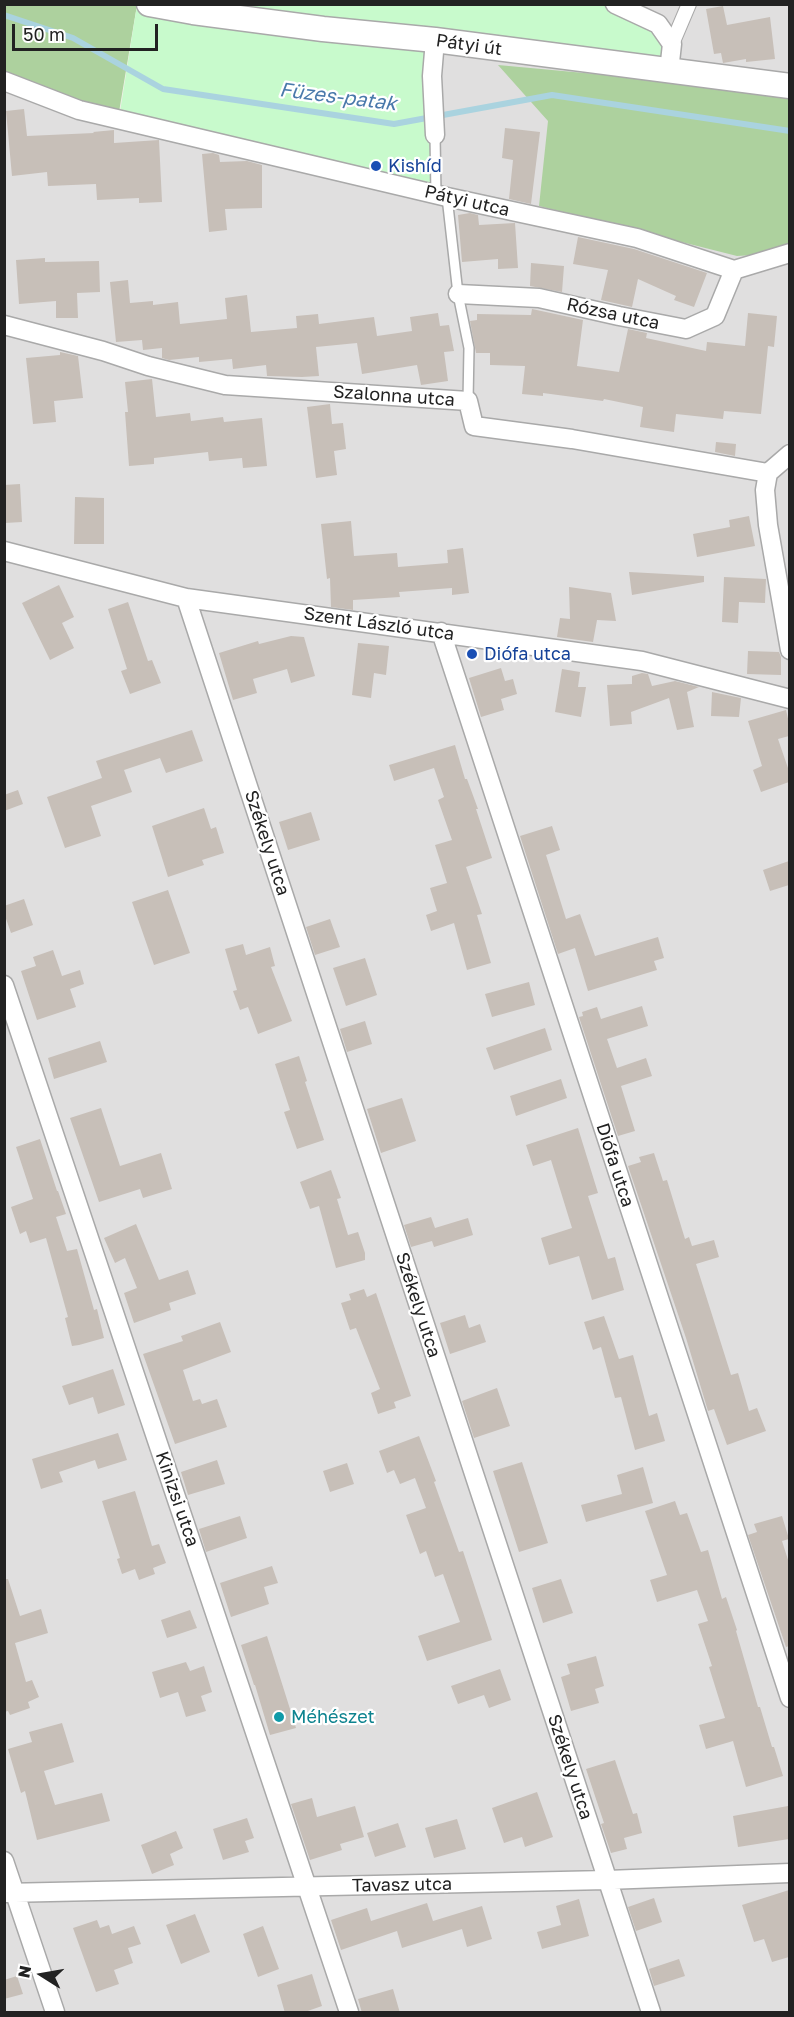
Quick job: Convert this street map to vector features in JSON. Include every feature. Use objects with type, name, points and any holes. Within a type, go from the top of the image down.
[{"type":"street","name":"Pátyi út","points":[[149,4],[322,29],[435,40],[789,86]]},
{"type":"street","points":[[615,4],[658,24],[672,44]]},
{"type":"street","points":[[669,71],[672,44],[689,4]]},
{"type":"street","points":[[435,40],[432,76],[435,135]]},
{"type":"street","name":"Pátyi utca","points":[[4,81],[79,110],[442,196],[637,238],[734,270]]},
{"type":"street","points":[[734,270],[789,253]]},
{"type":"street","name":"Rózsa utca","points":[[458,294],[539,298],[686,329],[715,316],[734,270]]},
{"type":"street","name":"Szalonna utca","points":[[4,325],[103,351],[148,366],[225,385],[468,401],[474,426],[572,439],[768,472]]},
{"type":"street","points":[[789,454],[768,472],[765,490],[768,525],[789,650]]},
{"type":"street","name":"Szent László utca","points":[[4,551],[186,598],[642,660],[789,699]]},
{"type":"street","name":"Székely utca","points":[[186,598],[651,2013]]},
{"type":"street","name":"Diófa utca","points":[[441,632],[789,1698]]},
{"type":"street","name":"Kinizsi utca","points":[[4,985],[349,2013]]},
{"type":"street","points":[[4,1861],[10,1893],[55,2013]]},
{"type":"street","name":"Tavasz utca","points":[[10,1893],[607,1880],[789,1873]]},
{"type":"lane","points":[[435,135],[442,196],[469,348],[468,401]]},
{"type":"shaded area","points":[[615,5],[789,5],[789,2012],[5,2012],[4,81],[118,118],[435,40]]},
{"type":"green space","points":[[4,5],[137,5],[118,118],[5,81]]},
{"type":"green space","points":[[137,5],[615,5],[658,24],[669,71],[435,41],[436,195],[119,118]]},
{"type":"green space","points":[[498,65],[789,92],[789,253],[737,256],[539,206],[548,121]]},
{"type":"building","points":[[723,6],[727,25],[770,17],[775,59],[746,62],[746,59],[723,63],[721,53],[714,54],[706,9]]},
{"type":"building","points":[[24,109],[27,136],[114,130],[114,143],[159,140],[162,202],[139,203],[139,198],[97,200],[96,184],[48,186],[47,172],[12,176],[6,111]]},
{"type":"building","points":[[505,128],[540,132],[531,204],[509,199],[513,160],[502,158]]},
{"type":"building","points":[[202,154],[219,155],[220,162],[247,161],[262,165],[262,208],[225,209],[227,230],[209,232]]},
{"type":"building","points":[[470,213],[478,215],[479,225],[515,223],[518,268],[498,269],[498,259],[462,262],[458,215]]},
{"type":"building","points":[[578,237],[634,249],[707,273],[694,307],[674,300],[676,296],[638,279],[632,307],[601,300],[608,270],[573,264]]},
{"type":"building","points":[[45,258],[45,262],[99,261],[100,292],[77,293],[78,318],[56,318],[56,301],[19,304],[16,260]]},
{"type":"building","points":[[531,263],[564,266],[562,292],[530,286]]},
{"type":"building","points":[[128,280],[130,303],[153,301],[153,305],[178,302],[180,324],[227,319],[225,298],[247,295],[251,332],[297,328],[296,316],[318,314],[319,324],[374,317],[377,336],[412,331],[410,317],[438,313],[440,326],[449,325],[454,351],[444,352],[448,381],[421,385],[417,365],[362,374],[357,343],[316,347],[319,376],[267,376],[266,365],[233,369],[232,359],[199,362],[199,357],[169,360],[162,358],[162,348],[143,350],[142,340],[116,342],[110,282]]},
{"type":"building","points":[[532,309],[583,320],[577,366],[619,372],[628,329],[647,333],[646,338],[706,351],[707,342],[745,346],[748,313],[777,316],[774,347],[768,346],[761,414],[724,411],[723,419],[676,414],[674,432],[640,427],[643,407],[604,399],[603,401],[543,393],[543,396],[522,394],[525,366],[490,365],[490,353],[476,353],[470,321],[477,320],[477,314],[531,315]]},
{"type":"building","points":[[60,352],[78,356],[83,398],[54,401],[56,422],[33,424],[26,358],[60,355]]},
{"type":"building","points":[[152,379],[156,417],[190,413],[191,421],[223,417],[224,422],[262,418],[267,466],[243,468],[242,458],[209,461],[208,452],[154,458],[154,464],[129,466],[125,382]]},
{"type":"building","points":[[330,404],[332,424],[343,423],[346,449],[334,451],[337,475],[316,478],[307,407]]},
{"type":"building","points":[[716,442],[736,444],[735,456],[715,452]]},
{"type":"building","points":[[20,484],[22,522],[5,523],[4,485]]},
{"type":"building","points":[[75,497],[104,498],[104,544],[74,544]]},
{"type":"building","points":[[749,516],[755,546],[697,557],[693,534],[730,527],[729,520]]},
{"type":"building","points":[[351,521],[354,556],[397,553],[398,567],[448,563],[447,550],[463,548],[469,593],[452,595],[452,588],[399,592],[400,597],[353,600],[353,610],[331,607],[330,578],[327,579],[321,524]]},
{"type":"building","points":[[629,572],[704,576],[704,582],[632,595]]},
{"type":"building","points":[[724,577],[766,579],[765,603],[739,602],[738,623],[722,622]]},
{"type":"building","points":[[59,585],[74,617],[62,623],[74,648],[50,660],[22,603]]},
{"type":"building","points":[[569,587],[611,593],[616,621],[597,620],[593,642],[557,637],[560,618],[570,619]]},
{"type":"building","points":[[128,602],[148,661],[152,660],[161,683],[130,694],[121,671],[127,669],[108,609]]},
{"type":"building","points":[[291,636],[304,637],[315,676],[291,683],[287,669],[253,679],[257,693],[233,700],[219,653],[258,641],[259,644]]},
{"type":"building","points":[[358,643],[389,646],[386,675],[374,673],[371,698],[352,695]]},
{"type":"building","points":[[748,651],[779,652],[781,675],[747,674]]},
{"type":"building","points":[[501,668],[505,681],[513,679],[517,694],[501,699],[504,710],[481,717],[469,678]]},
{"type":"building","points":[[562,669],[580,672],[578,687],[586,687],[581,717],[555,712]]},
{"type":"building","points":[[648,674],[652,686],[675,681],[699,687],[687,692],[694,727],[677,730],[669,698],[631,712],[632,724],[610,726],[607,685],[632,684],[632,676]]},
{"type":"building","points":[[712,692],[741,698],[739,717],[711,716]]},
{"type":"building","points":[[786,710],[789,736],[778,739],[789,771],[789,782],[761,792],[753,770],[762,766],[748,721]]},
{"type":"building","points":[[192,730],[203,761],[166,773],[160,758],[124,770],[132,792],[91,806],[101,836],[65,848],[47,797],[102,778],[96,761]]},
{"type":"building","points":[[455,745],[465,779],[467,779],[478,809],[476,809],[492,858],[466,867],[482,914],[477,915],[491,963],[467,970],[454,923],[431,931],[426,915],[437,911],[430,888],[447,883],[435,845],[452,840],[438,800],[444,797],[434,768],[394,781],[389,765]]},
{"type":"building","points":[[18,790],[23,804],[4,811],[4,795]]},
{"type":"building","points":[[204,808],[211,829],[216,827],[224,853],[202,860],[204,865],[168,877],[152,826]]},
{"type":"building","points":[[311,812],[320,840],[288,850],[279,822]]},
{"type":"building","points":[[552,826],[560,850],[546,855],[566,919],[580,914],[595,956],[658,937],[664,958],[654,961],[657,970],[588,991],[575,948],[558,954],[520,836]]},
{"type":"building","points":[[789,861],[789,885],[770,891],[763,870]]},
{"type":"building","points":[[168,890],[190,953],[154,965],[132,902]]},
{"type":"building","points":[[24,899],[33,925],[11,933],[4,906]]},
{"type":"building","points":[[330,919],[340,947],[315,955],[306,927]]},
{"type":"building","points":[[243,944],[246,955],[270,947],[275,966],[271,967],[292,1021],[258,1034],[248,1007],[240,1010],[233,991],[237,990],[225,949]]},
{"type":"building","points":[[53,950],[62,976],[80,970],[84,984],[70,989],[76,1007],[37,1020],[21,971],[36,966],[33,957]]},
{"type":"building","points":[[365,958],[377,995],[346,1006],[333,968]]},
{"type":"building","points":[[529,982],[535,1005],[492,1017],[485,994]]},
{"type":"building","points":[[642,1006],[648,1026],[607,1039],[617,1068],[646,1058],[652,1076],[621,1086],[635,1131],[618,1136],[579,1017],[583,1016],[582,1012],[597,1007],[601,1019]]},
{"type":"building","points":[[365,1021],[372,1044],[347,1052],[340,1029]]},
{"type":"building","points":[[545,1028],[552,1050],[494,1070],[486,1048]]},
{"type":"building","points":[[100,1041],[107,1062],[54,1079],[48,1058]]},
{"type":"building","points":[[299,1056],[324,1140],[297,1149],[284,1112],[290,1110],[275,1064]]},
{"type":"building","points":[[561,1079],[567,1098],[516,1116],[510,1096]]},
{"type":"building","points":[[402,1098],[416,1141],[381,1153],[367,1109]]},
{"type":"building","points":[[101,1108],[120,1166],[161,1153],[172,1189],[143,1198],[140,1189],[99,1202],[70,1118]]},
{"type":"building","points":[[578,1128],[598,1193],[588,1196],[608,1259],[615,1257],[624,1290],[592,1300],[579,1256],[549,1265],[541,1238],[572,1228],[551,1160],[533,1166],[526,1145]]},
{"type":"building","points":[[40,1139],[66,1214],[56,1217],[67,1251],[77,1249],[104,1338],[79,1345],[72,1346],[65,1318],[68,1317],[46,1238],[30,1243],[26,1231],[20,1234],[11,1207],[33,1199],[16,1147]]},
{"type":"building","points":[[654,1153],[663,1181],[667,1180],[685,1239],[689,1237],[692,1246],[714,1240],[719,1257],[696,1264],[731,1375],[738,1373],[749,1411],[757,1408],[766,1431],[727,1445],[714,1409],[708,1411],[628,1166],[641,1162],[639,1157]]},
{"type":"building","points":[[331,1170],[341,1198],[337,1199],[348,1235],[358,1232],[365,1253],[365,1260],[336,1268],[319,1206],[310,1209],[300,1182]]},
{"type":"building","points":[[431,1217],[435,1228],[468,1218],[473,1235],[434,1247],[432,1241],[411,1247],[404,1225]]},
{"type":"building","points":[[136,1224],[159,1280],[188,1270],[196,1294],[169,1303],[171,1310],[134,1323],[124,1293],[137,1288],[125,1258],[115,1263],[104,1238]]},
{"type":"building","points":[[364,1289],[367,1297],[376,1293],[411,1396],[394,1402],[396,1408],[378,1414],[371,1393],[380,1389],[356,1328],[350,1330],[341,1303],[351,1300],[349,1294]]},
{"type":"building","points":[[465,1315],[469,1328],[480,1324],[486,1342],[450,1354],[440,1323]]},
{"type":"building","points":[[604,1316],[619,1359],[633,1355],[649,1416],[657,1413],[665,1441],[635,1450],[621,1397],[615,1398],[601,1347],[593,1350],[584,1322]]},
{"type":"building","points":[[220,1322],[231,1352],[183,1370],[193,1401],[200,1399],[202,1404],[217,1399],[227,1427],[175,1444],[143,1354],[183,1341],[181,1336]]},
{"type":"building","points":[[113,1369],[125,1405],[98,1414],[93,1397],[69,1405],[62,1386]]},
{"type":"building","points":[[497,1388],[510,1426],[474,1438],[462,1401]]},
{"type":"building","points":[[118,1433],[127,1460],[98,1469],[95,1460],[59,1472],[63,1482],[41,1489],[32,1459]]},
{"type":"building","points":[[419,1436],[459,1552],[463,1551],[492,1640],[427,1661],[418,1636],[460,1622],[443,1574],[435,1577],[426,1551],[420,1554],[406,1515],[426,1508],[415,1478],[400,1484],[394,1470],[387,1473],[379,1451]]},
{"type":"building","points":[[217,1460],[225,1484],[188,1495],[181,1472]]},
{"type":"building","points":[[522,1462],[548,1543],[519,1552],[493,1471]]},
{"type":"building","points":[[347,1463],[354,1484],[330,1492],[323,1471]]},
{"type":"building","points":[[643,1467],[653,1503],[586,1522],[581,1505],[622,1494],[617,1475]]},
{"type":"building","points":[[135,1491],[152,1546],[159,1544],[166,1563],[153,1568],[155,1574],[139,1580],[135,1569],[122,1574],[117,1559],[120,1558],[102,1501]]},
{"type":"building","points":[[675,1501],[680,1515],[687,1513],[701,1552],[708,1550],[722,1599],[726,1597],[737,1630],[758,1707],[760,1707],[783,1776],[746,1787],[733,1741],[706,1749],[699,1725],[725,1718],[709,1667],[712,1666],[698,1624],[708,1621],[697,1590],[657,1602],[650,1580],[667,1575],[645,1511]]},
{"type":"building","points":[[240,1516],[247,1538],[206,1552],[199,1529]]},
{"type":"building","points":[[782,1516],[789,1539],[782,1541],[789,1563],[789,1646],[786,1647],[748,1535],[757,1532],[754,1524]]},
{"type":"building","points":[[272,1566],[278,1583],[264,1587],[269,1604],[231,1617],[220,1583]]},
{"type":"building","points":[[4,1579],[8,1579],[20,1616],[41,1609],[48,1633],[15,1643],[26,1682],[32,1680],[39,1697],[28,1702],[30,1708],[10,1715],[8,1711],[4,1712]]},
{"type":"building","points":[[561,1579],[573,1613],[543,1623],[532,1588]]},
{"type":"building","points":[[190,1610],[197,1628],[167,1638],[161,1620]]},
{"type":"building","points":[[267,1636],[296,1728],[270,1735],[241,1645]]},
{"type":"building","points":[[596,1656],[604,1686],[595,1689],[599,1703],[571,1711],[561,1677],[570,1674],[567,1664]]},
{"type":"building","points":[[186,1662],[190,1671],[204,1666],[212,1692],[201,1696],[206,1711],[186,1717],[178,1692],[160,1698],[152,1672]]},
{"type":"building","points":[[500,1669],[511,1700],[489,1708],[484,1695],[458,1704],[451,1686]]},
{"type":"building","points":[[62,1723],[74,1762],[44,1771],[55,1805],[102,1793],[110,1821],[37,1840],[25,1791],[21,1793],[8,1749],[32,1742],[29,1732]]},
{"type":"building","points":[[615,1760],[633,1814],[637,1813],[642,1833],[624,1838],[627,1849],[611,1853],[601,1824],[604,1823],[586,1769]]},
{"type":"building","points":[[537,1792],[553,1837],[525,1847],[522,1837],[504,1843],[492,1808]]},
{"type":"building","points":[[312,1798],[317,1817],[355,1806],[364,1837],[340,1844],[342,1850],[310,1860],[291,1804]]},
{"type":"building","points":[[788,1806],[789,1839],[738,1847],[733,1816]]},
{"type":"building","points":[[247,1818],[254,1838],[245,1841],[249,1852],[223,1860],[213,1829]]},
{"type":"building","points":[[457,1819],[466,1849],[434,1858],[425,1828]]},
{"type":"building","points":[[398,1823],[406,1847],[375,1857],[367,1833]]},
{"type":"building","points":[[176,1831],[183,1848],[170,1854],[174,1865],[152,1874],[141,1845]]},
{"type":"building","points":[[789,1890],[789,1957],[772,1962],[764,1939],[754,1942],[742,1905]]},
{"type":"building","points":[[654,1898],[662,1922],[636,1931],[628,1907]]},
{"type":"building","points":[[579,1899],[589,1936],[542,1949],[537,1932],[561,1925],[556,1906]]},
{"type":"building","points":[[427,1903],[433,1921],[482,1906],[492,1939],[467,1947],[462,1929],[402,1948],[397,1931],[341,1950],[331,1920],[367,1908],[371,1921]]},
{"type":"building","points":[[195,1914],[210,1952],[181,1964],[166,1925]]},
{"type":"building","points":[[97,1920],[100,1928],[109,1925],[112,1934],[134,1926],[141,1944],[128,1948],[133,1963],[114,1970],[119,1984],[96,1992],[73,1928]]},
{"type":"building","points":[[263,1926],[279,1969],[258,1977],[243,1934]]},
{"type":"building","points":[[679,1959],[685,1976],[654,1986],[649,1969]]},
{"type":"building","points":[[312,1974],[322,2006],[302,2013],[285,2013],[277,1985]]},
{"type":"building","points":[[17,1976],[23,1994],[4,1999],[4,1980]]},
{"type":"building","points":[[393,1989],[400,2013],[362,2013],[358,1999]]},
{"type":"waterway","name":"Füzes-patak","points":[[4,15],[73,38],[163,89],[394,124],[552,95],[790,131]]},
{"type":"place","name":"Kishíd","points":[[376,166]]},
{"type":"place","name":"Diófa utca","points":[[472,654]]},
{"type":"place","name":"Méhészet","points":[[279,1717]]}]
